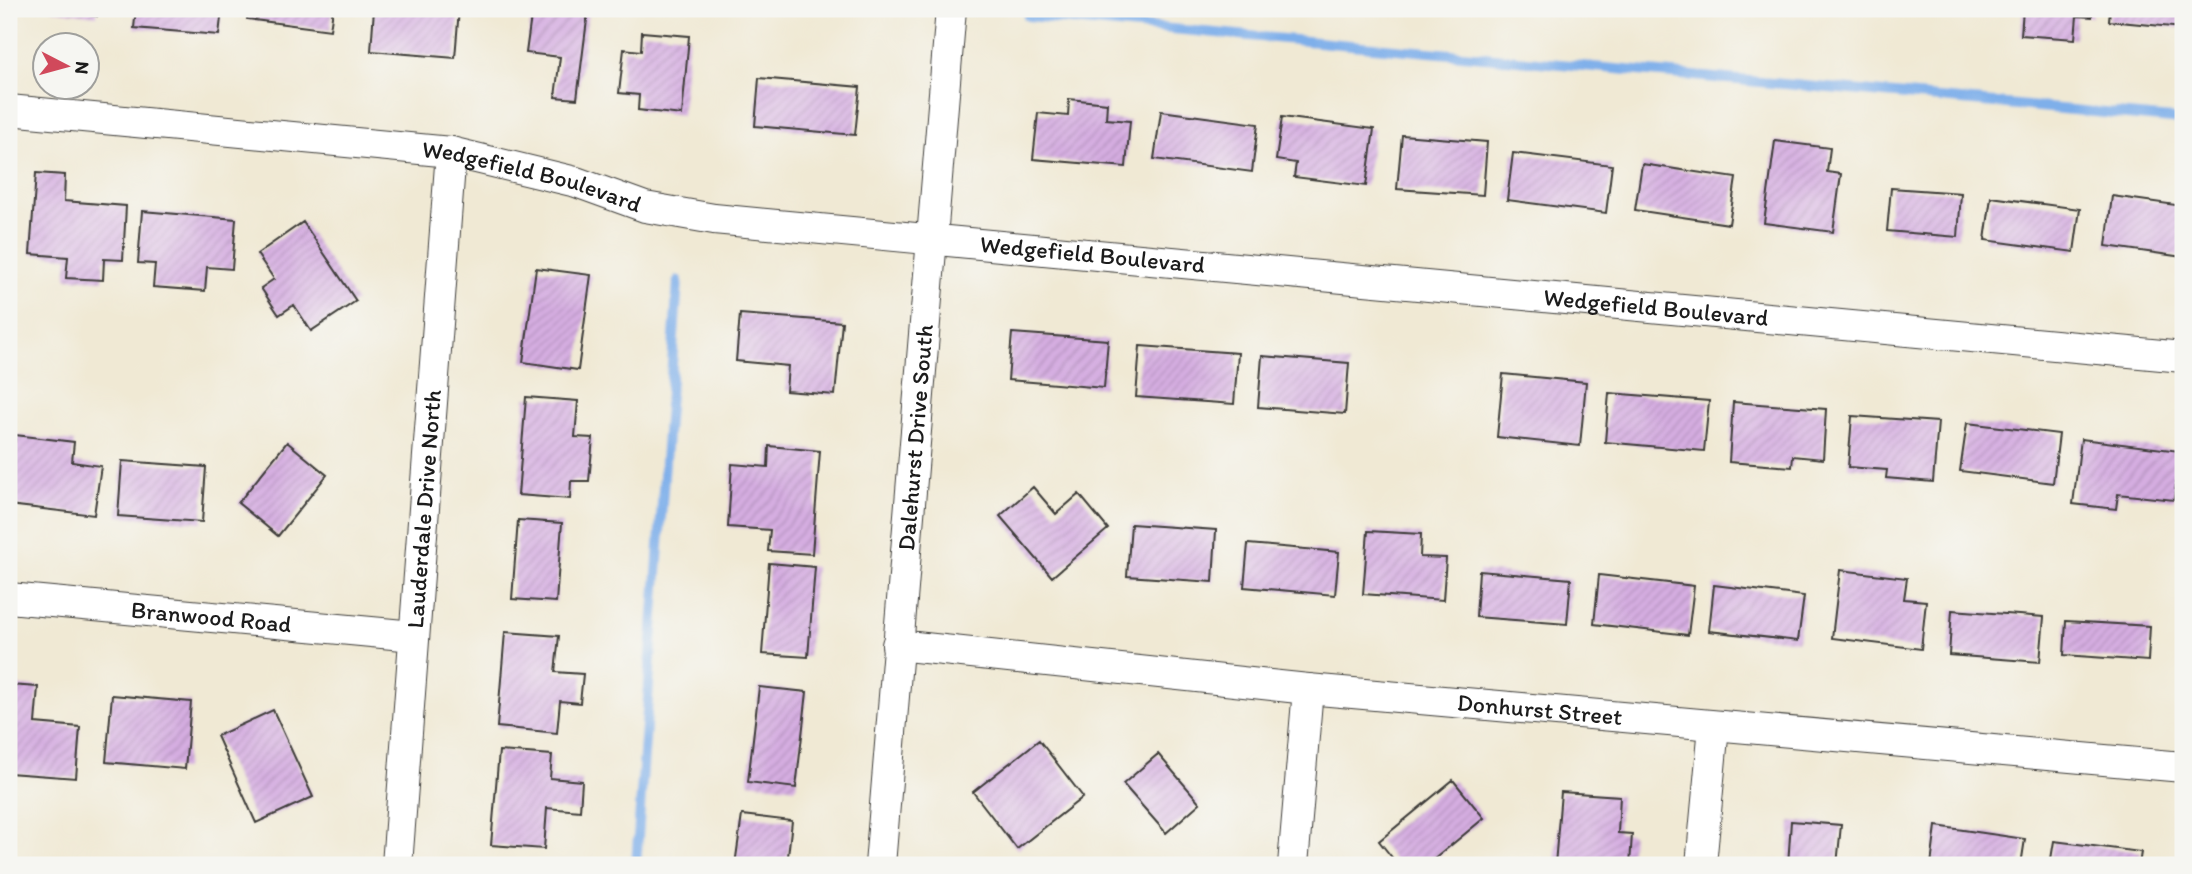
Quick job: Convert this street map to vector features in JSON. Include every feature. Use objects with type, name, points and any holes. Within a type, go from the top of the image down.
[{"type":"street","name":"Dalehurst Drive South","points":[[880,865],[951,9]]},
{"type":"street","name":"Wedgefield Boulevard","points":[[9,110],[451,152],[576,182],[645,207],[714,219],[2183,357]]},
{"type":"street","name":"Lauderdale Drive North","points":[[397,865],[451,152]]},
{"type":"street","name":"Branwood Road","points":[[9,598],[414,636]]},
{"type":"street","name":"Donhurst Street","points":[[897,645],[1308,689],[2183,767]]},
{"type":"street","points":[[1293,865],[1308,689]]},
{"type":"street","points":[[1701,865],[1714,726]]},
{"type":"building","points":[[97,9],[97,16],[52,10]]},
{"type":"building","points":[[136,9],[222,9],[219,35],[134,28]]},
{"type":"building","points":[[248,9],[333,9],[330,30],[247,19]]},
{"type":"building","points":[[374,9],[459,9],[455,58],[371,51]]},
{"type":"building","points":[[532,9],[588,12],[577,99],[555,97],[560,57],[526,53]]},
{"type":"building","points":[[2023,9],[2092,9],[2092,17],[2077,16],[2075,39],[2021,35]]},
{"type":"building","points":[[2110,9],[2183,9],[2183,28],[2109,21]]},
{"type":"building","points":[[642,32],[689,36],[682,115],[638,110],[639,95],[619,93],[624,49],[641,51]]},
{"type":"building","points":[[759,78],[860,87],[855,135],[755,126]]},
{"type":"building","points":[[1069,99],[1107,103],[1106,119],[1130,121],[1126,167],[1033,159],[1038,113],[1068,116]]},
{"type":"building","points":[[1161,111],[1258,124],[1252,172],[1154,159]]},
{"type":"building","points":[[1282,117],[1374,129],[1366,186],[1294,177],[1296,163],[1276,160]]},
{"type":"building","points":[[1402,135],[1487,142],[1483,195],[1397,189]]},
{"type":"building","points":[[1775,141],[1830,148],[1827,172],[1841,174],[1833,232],[1764,223]]},
{"type":"building","points":[[1513,153],[1612,165],[1606,213],[1507,200]]},
{"type":"building","points":[[1642,164],[1736,178],[1729,224],[1635,210]]},
{"type":"building","points":[[36,173],[65,175],[64,201],[126,206],[123,260],[104,259],[103,280],[66,278],[68,257],[30,254]]},
{"type":"building","points":[[1891,188],[1961,193],[1958,237],[1887,231]]},
{"type":"building","points":[[2112,196],[2183,206],[2183,257],[2106,246]]},
{"type":"building","points":[[1991,197],[2080,209],[2074,252],[1985,240]]},
{"type":"building","points":[[142,211],[236,219],[232,269],[207,267],[205,291],[153,287],[155,264],[138,263]]},
{"type":"building","points":[[303,222],[356,301],[311,331],[294,305],[279,315],[261,288],[274,279],[257,254]]},
{"type":"building","points":[[536,268],[591,275],[578,370],[523,362]]},
{"type":"building","points":[[740,314],[842,322],[835,395],[786,391],[788,366],[736,361]]},
{"type":"building","points":[[1012,333],[1108,340],[1104,388],[1008,380]]},
{"type":"building","points":[[1140,346],[1238,353],[1234,404],[1136,397]]},
{"type":"building","points":[[1262,356],[1349,363],[1345,414],[1258,407]]},
{"type":"building","points":[[1503,374],[1586,382],[1580,446],[1497,437]]},
{"type":"building","points":[[1609,393],[1709,401],[1704,451],[1605,442]]},
{"type":"building","points":[[526,397],[578,401],[575,437],[593,438],[589,481],[571,481],[570,499],[518,495]]},
{"type":"building","points":[[1733,402],[1826,409],[1823,459],[1793,456],[1792,467],[1729,462]]},
{"type":"building","points":[[1852,416],[1938,422],[1933,482],[1886,478],[1887,470],[1848,467]]},
{"type":"building","points":[[1967,423],[2059,434],[2053,483],[1960,471]]},
{"type":"building","points":[[15,435],[74,442],[72,462],[101,466],[94,515],[9,505]]},
{"type":"building","points":[[2081,439],[2180,451],[2174,500],[2118,494],[2116,509],[2073,504]]},
{"type":"building","points":[[287,442],[327,475],[278,536],[238,503]]},
{"type":"building","points":[[769,446],[820,451],[812,554],[768,551],[770,530],[728,527],[732,464],[768,467]]},
{"type":"building","points":[[122,461],[206,467],[202,522],[118,516]]},
{"type":"building","points":[[1033,487],[1056,514],[1079,494],[1108,529],[1052,577],[1000,516]]},
{"type":"building","points":[[518,520],[562,523],[556,602],[512,599]]},
{"type":"building","points":[[1131,524],[1216,530],[1213,582],[1127,576]]},
{"type":"building","points":[[1368,531],[1421,534],[1420,557],[1446,558],[1443,600],[1363,594]]},
{"type":"building","points":[[1248,544],[1339,552],[1335,595],[1244,587]]},
{"type":"building","points":[[769,563],[815,567],[808,657],[762,654]]},
{"type":"building","points":[[1840,570],[1907,578],[1904,599],[1926,601],[1921,649],[1832,638]]},
{"type":"building","points":[[1479,571],[1571,579],[1567,624],[1476,617]]},
{"type":"building","points":[[1599,575],[1694,586],[1688,635],[1594,624]]},
{"type":"building","points":[[1714,585],[1804,596],[1798,641],[1709,631]]},
{"type":"building","points":[[1952,610],[2044,617],[2040,662],[1949,655]]},
{"type":"building","points":[[2066,621],[2150,626],[2148,661],[2064,655]]},
{"type":"building","points":[[505,632],[559,636],[555,672],[583,674],[580,703],[560,701],[557,733],[497,727]]},
{"type":"building","points":[[9,685],[38,687],[35,723],[80,727],[76,778],[9,773]]},
{"type":"building","points":[[759,687],[807,692],[796,788],[748,782]]},
{"type":"building","points":[[112,695],[191,702],[185,769],[106,762]]},
{"type":"building","points":[[273,710],[313,797],[256,823],[217,736]]},
{"type":"building","points":[[1039,740],[1083,797],[1017,849],[973,792]]},
{"type":"building","points":[[499,751],[552,755],[550,778],[582,781],[580,811],[547,808],[544,849],[491,845]]},
{"type":"building","points":[[1158,754],[1200,803],[1166,833],[1123,784]]},
{"type":"building","points":[[1453,780],[1484,818],[1427,865],[1398,865],[1379,841]]},
{"type":"building","points":[[1561,792],[1620,796],[1618,833],[1632,834],[1630,865],[1555,865]]},
{"type":"building","points":[[742,815],[792,821],[787,865],[735,865]]},
{"type":"building","points":[[1791,821],[1841,825],[1837,865],[1788,865]]},
{"type":"building","points":[[1936,826],[2025,839],[2021,865],[1931,865]]},
{"type":"building","points":[[2054,841],[2141,852],[2139,865],[2050,865]]},
{"type":"waterway","points":[[1028,16],[2183,120]]},
{"type":"waterway","points":[[636,865],[678,281]]}]
